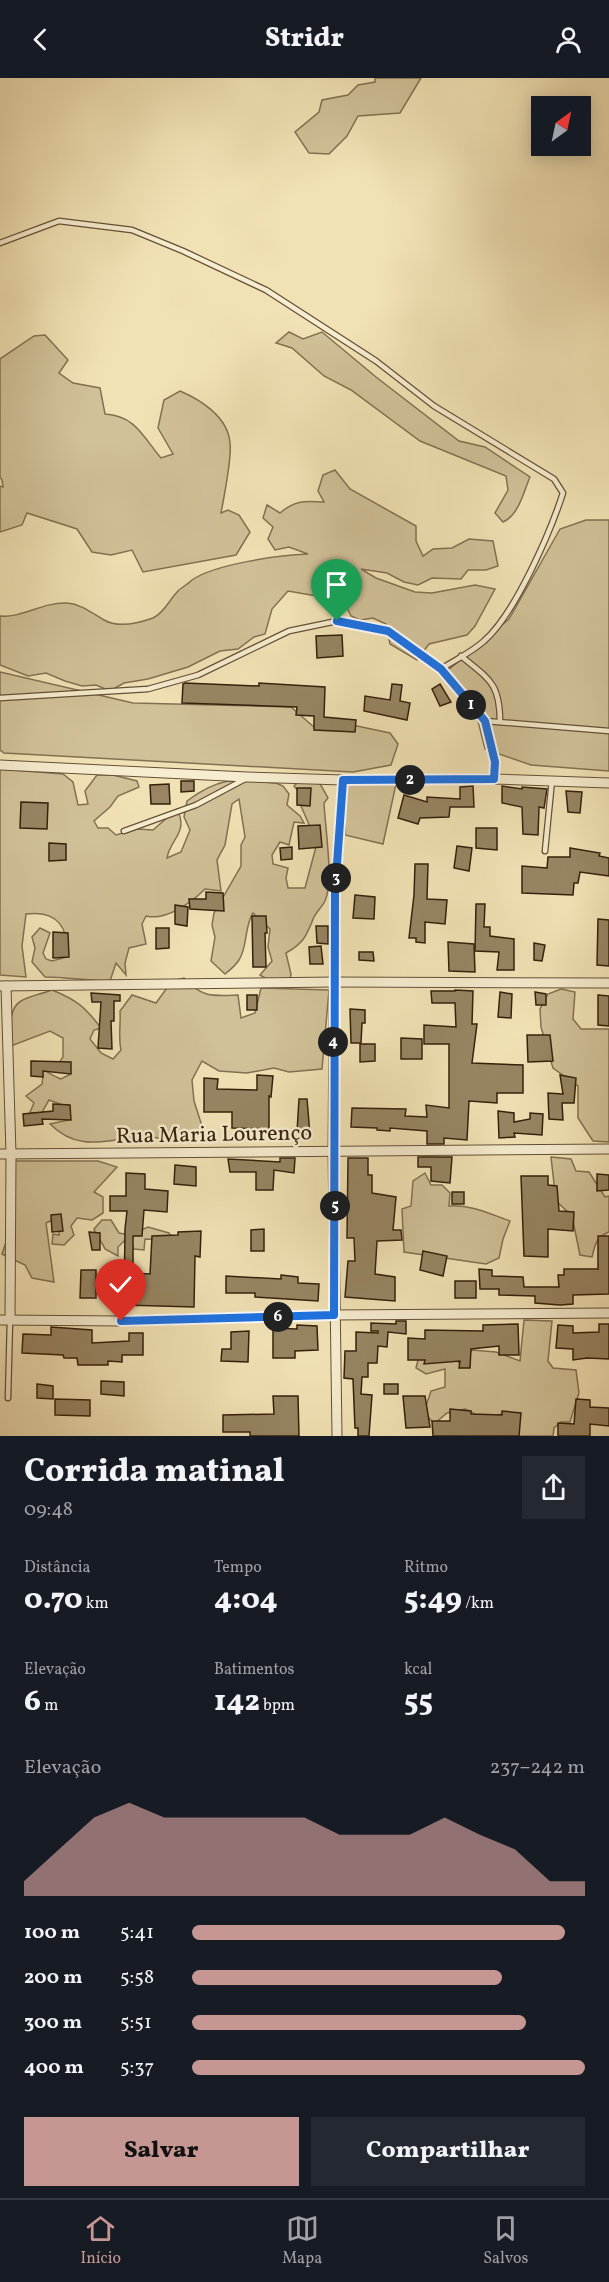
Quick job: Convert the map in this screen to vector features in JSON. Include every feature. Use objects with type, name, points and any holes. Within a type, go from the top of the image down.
[{"type":"street","points":[[0,765],[343,780],[494,779],[609,783]]},
{"type":"street","points":[[337,1436],[334,1315],[334,982],[335,892],[343,780]]},
{"type":"street","points":[[609,982],[334,982],[3,986],[11,1155],[5,1320],[121,1321],[334,1315],[609,1313]]},
{"type":"street","name":"Rua Maria Lourenço","points":[[0,1154],[609,1149]]},
{"type":"lane","points":[[0,243],[59,221],[132,230],[183,251],[266,290],[376,361],[434,406],[554,479],[563,493],[555,517],[512,606],[485,641],[441,669]]},
{"type":"lane","points":[[0,698],[148,689],[198,675],[289,631],[337,621],[388,631],[441,669],[485,721],[495,762],[494,779]]},
{"type":"lane","points":[[461,656],[491,680],[500,701],[500,722]]},
{"type":"lane","points":[[485,721],[609,731]]},
{"type":"lane","points":[[124,831],[196,805],[247,777]]},
{"type":"lane","points":[[545,850],[552,780]]},
{"type":"lane","points":[[5,1320],[8,1398]]},
{"type":"shaded area","points":[[375,78],[421,78],[400,113],[358,116],[347,136],[329,154],[309,153],[295,132],[319,112],[322,100],[348,95],[358,85],[375,82]]},
{"type":"shaded area","points":[[289,332],[303,339],[322,332],[459,441],[485,447],[530,477],[513,514],[503,522],[495,513],[508,490],[506,476],[420,441],[351,390],[324,376],[292,348],[276,343]]},
{"type":"shaded area","points":[[45,335],[68,360],[59,373],[73,383],[100,388],[105,414],[132,423],[161,458],[173,454],[158,428],[164,400],[180,391],[205,405],[219,417],[230,443],[221,513],[228,510],[239,515],[250,532],[236,555],[143,572],[132,550],[111,555],[92,552],[77,529],[27,513],[22,525],[0,532],[0,486],[3,487],[0,477],[0,359],[34,336]]},
{"type":"shaded area","points":[[335,470],[350,489],[416,526],[416,541],[423,556],[433,549],[452,548],[469,539],[493,541],[498,566],[486,570],[468,570],[461,579],[432,578],[418,585],[404,582],[387,573],[361,569],[376,578],[415,592],[432,593],[475,585],[495,589],[475,626],[467,635],[429,644],[417,660],[390,644],[386,624],[373,618],[360,620],[351,616],[346,606],[334,599],[288,591],[272,609],[265,634],[254,637],[238,649],[220,651],[188,667],[148,679],[124,683],[110,691],[96,685],[82,686],[46,673],[28,676],[0,665],[0,616],[17,615],[49,605],[67,603],[82,607],[116,624],[135,623],[153,618],[164,609],[175,594],[202,574],[248,561],[308,554],[289,547],[275,550],[268,539],[273,527],[263,518],[267,505],[280,513],[300,502],[324,502],[318,491],[323,475]]},
{"type":"shaded area","points":[[586,520],[609,520],[609,771],[531,765],[485,749],[473,701],[447,671],[509,619],[560,529]]},
{"type":"shaded area","points":[[0,672],[133,703],[291,707],[314,727],[357,726],[390,733],[398,744],[391,765],[353,772],[4,753],[0,750]]},
{"type":"shaded area","points":[[0,769],[63,774],[73,782],[78,805],[88,804],[85,791],[97,775],[113,775],[137,781],[139,787],[118,796],[110,807],[94,821],[98,828],[108,828],[116,835],[137,829],[153,830],[177,809],[181,824],[180,830],[167,858],[181,852],[190,830],[184,817],[187,801],[220,783],[250,781],[276,783],[283,786],[289,794],[287,805],[300,816],[304,823],[294,822],[289,845],[280,842],[272,855],[273,864],[288,868],[286,878],[288,888],[305,888],[317,843],[301,806],[305,799],[294,786],[300,780],[319,782],[328,798],[324,803],[329,868],[328,892],[304,938],[286,953],[291,974],[290,980],[268,980],[260,975],[272,961],[268,947],[270,929],[253,913],[248,924],[242,955],[236,964],[225,974],[211,961],[215,937],[212,925],[214,913],[241,866],[241,845],[245,837],[239,799],[232,804],[225,845],[217,860],[221,891],[205,889],[178,910],[162,916],[146,916],[142,924],[146,944],[129,948],[125,963],[126,975],[116,963],[110,981],[45,977],[32,962],[35,948],[32,937],[40,928],[50,933],[43,953],[46,959],[52,961],[67,957],[66,937],[54,918],[46,915],[26,914],[22,946],[26,977],[0,975]]},
{"type":"shaded area","points":[[345,782],[396,784],[383,844],[345,835]]},
{"type":"shaded area","points":[[184,978],[190,985],[208,994],[238,995],[241,1018],[255,1013],[261,988],[329,990],[322,1069],[289,1072],[274,1068],[247,1073],[219,1071],[202,1061],[192,1080],[194,1101],[202,1126],[193,1143],[147,1137],[85,1142],[73,1139],[50,1124],[69,1120],[68,1107],[49,1100],[40,1116],[30,1112],[34,1103],[26,1096],[42,1084],[43,1076],[33,1065],[61,1079],[69,1075],[70,1065],[59,1063],[63,1057],[63,1038],[50,1031],[11,1046],[12,1015],[21,1001],[52,990],[68,997],[85,1009],[101,1028],[94,1030],[90,1039],[101,1053],[113,1059],[121,1050],[120,1011],[132,995],[156,1003],[172,981]]},
{"type":"shaded area","points":[[561,989],[575,992],[573,1019],[581,1029],[609,1029],[609,1142],[593,1141],[578,1118],[578,1086],[553,1068],[541,1027],[540,1009],[548,994]]},
{"type":"shaded area","points":[[551,1157],[571,1159],[576,1171],[589,1172],[605,1197],[609,1196],[609,1232],[599,1239],[592,1257],[580,1255],[572,1216],[556,1201]]},
{"type":"shaded area","points":[[13,1161],[98,1161],[117,1167],[94,1192],[103,1197],[103,1213],[92,1220],[77,1218],[71,1226],[74,1235],[64,1245],[52,1244],[53,1234],[59,1235],[59,1217],[46,1223],[54,1282],[32,1278],[25,1265],[2,1254],[6,1242],[15,1233]]},
{"type":"shaded area","points":[[425,1173],[431,1185],[442,1185],[450,1193],[449,1206],[472,1208],[510,1221],[499,1258],[486,1264],[404,1252],[402,1209],[411,1206],[413,1181]]},
{"type":"shaded area","points":[[102,1220],[111,1220],[119,1233],[130,1235],[148,1227],[169,1233],[173,1240],[145,1239],[144,1250],[134,1249],[130,1243],[124,1241],[118,1247],[118,1256],[105,1249],[95,1232],[94,1229]]},
{"type":"shaded area","points":[[524,1320],[552,1321],[548,1361],[553,1368],[576,1370],[579,1393],[570,1422],[561,1422],[554,1428],[553,1436],[518,1436],[502,1414],[483,1418],[465,1409],[447,1413],[434,1424],[424,1412],[431,1391],[445,1387],[445,1369],[426,1374],[416,1368],[419,1356],[453,1358],[463,1366],[472,1350],[496,1352],[520,1361]]},
{"type":"building","points":[[342,635],[343,656],[317,658],[316,636]]},
{"type":"building","points":[[259,683],[325,687],[324,717],[356,720],[355,732],[314,730],[314,716],[296,715],[297,707],[182,703],[183,684],[259,686]]},
{"type":"building","points":[[392,684],[402,685],[400,701],[410,703],[407,720],[364,711],[365,696],[390,700]]},
{"type":"building","points":[[440,684],[451,702],[440,706],[432,689]]},
{"type":"building","points":[[181,781],[194,781],[194,791],[181,792]]},
{"type":"building","points":[[169,784],[170,804],[151,804],[150,785]]},
{"type":"building","points":[[473,786],[474,807],[450,807],[449,817],[420,818],[418,824],[398,818],[404,795],[427,802],[427,797],[460,799],[460,787]]},
{"type":"building","points":[[502,786],[547,789],[544,808],[539,807],[538,835],[523,834],[522,807],[502,803]]},
{"type":"building","points":[[297,788],[311,788],[310,806],[297,805]]},
{"type":"building","points":[[566,791],[582,792],[580,813],[568,812]]},
{"type":"building","points":[[21,802],[48,803],[47,829],[20,828]]},
{"type":"building","points":[[320,825],[322,847],[299,849],[298,826]]},
{"type":"building","points":[[476,828],[497,828],[497,850],[476,848]]},
{"type":"building","points":[[49,843],[66,844],[66,860],[49,861]]},
{"type":"building","points":[[457,846],[472,848],[469,871],[454,868]]},
{"type":"building","points":[[292,847],[292,859],[281,860],[280,848]]},
{"type":"building","points":[[570,848],[600,853],[599,856],[609,858],[609,876],[580,872],[578,883],[574,883],[573,895],[522,893],[522,866],[547,868],[548,857],[570,857]]},
{"type":"building","points":[[415,864],[428,864],[427,899],[447,900],[445,924],[425,922],[425,943],[416,942],[416,938],[409,938]]},
{"type":"building","points":[[206,892],[223,893],[224,911],[190,909],[189,899],[206,899]]},
{"type":"building","points":[[355,895],[375,897],[374,919],[353,918]]},
{"type":"building","points":[[476,904],[485,904],[484,927],[490,927],[490,936],[514,939],[514,970],[497,970],[499,952],[475,951]]},
{"type":"building","points":[[175,905],[188,907],[187,926],[175,924]]},
{"type":"building","points":[[252,916],[266,916],[266,967],[253,967]]},
{"type":"building","points":[[598,919],[609,920],[609,966],[597,965]]},
{"type":"building","points":[[316,926],[328,926],[328,944],[317,943]]},
{"type":"building","points":[[156,928],[169,928],[169,948],[156,949]]},
{"type":"building","points":[[53,932],[68,933],[69,957],[53,958]]},
{"type":"building","points":[[448,942],[474,944],[475,972],[449,971]]},
{"type":"building","points":[[534,943],[545,945],[542,961],[534,960]]},
{"type":"building","points":[[321,946],[323,964],[310,964],[309,947]]},
{"type":"building","points":[[359,952],[373,952],[374,961],[359,960]]},
{"type":"building","points":[[431,991],[473,991],[472,1024],[477,1024],[472,1063],[523,1065],[523,1093],[497,1093],[497,1103],[469,1101],[467,1140],[444,1138],[444,1144],[427,1144],[427,1131],[390,1128],[390,1131],[351,1127],[352,1108],[406,1109],[405,1116],[427,1117],[426,1105],[449,1108],[449,1044],[424,1044],[424,1025],[456,1027],[455,1003],[432,1003]]},
{"type":"building","points":[[500,992],[512,994],[511,1018],[498,1017]]},
{"type":"building","points":[[535,992],[546,994],[546,1005],[536,1005]]},
{"type":"building","points":[[91,993],[120,995],[120,1001],[114,1001],[114,1021],[111,1021],[112,1049],[98,1048],[101,1002],[92,1002]]},
{"type":"building","points":[[247,995],[257,995],[257,1010],[247,1010]]},
{"type":"building","points":[[598,995],[609,996],[609,1026],[598,1025]]},
{"type":"building","points":[[350,1009],[365,1010],[361,1043],[351,1043]]},
{"type":"building","points":[[527,1035],[550,1035],[553,1061],[528,1062]]},
{"type":"building","points":[[401,1038],[422,1039],[422,1059],[401,1059]]},
{"type":"building","points":[[360,1044],[375,1044],[375,1061],[360,1062]]},
{"type":"building","points":[[31,1061],[71,1062],[71,1074],[43,1071],[43,1077],[31,1076]]},
{"type":"building","points":[[257,1075],[273,1076],[271,1097],[269,1096],[269,1129],[232,1128],[232,1112],[204,1112],[204,1078],[218,1079],[217,1089],[257,1090]]},
{"type":"building","points":[[560,1075],[576,1078],[574,1103],[562,1103],[563,1120],[549,1119],[548,1093],[563,1094]]},
{"type":"building","points":[[299,1099],[307,1099],[310,1135],[297,1132]]},
{"type":"building","points":[[53,1104],[70,1105],[71,1120],[42,1119],[43,1124],[24,1126],[23,1114],[53,1111]]},
{"type":"building","points":[[498,1111],[514,1113],[514,1122],[530,1119],[530,1113],[543,1114],[542,1135],[514,1133],[515,1137],[499,1138]]},
{"type":"building","points":[[418,1157],[452,1157],[450,1183],[431,1181],[431,1167],[418,1167]]},
{"type":"building","points":[[280,1158],[295,1158],[294,1173],[274,1170],[273,1190],[256,1190],[256,1172],[230,1172],[228,1159],[280,1162]]},
{"type":"building","points":[[348,1158],[368,1158],[368,1175],[372,1175],[372,1193],[396,1197],[393,1230],[401,1230],[402,1240],[377,1241],[375,1274],[395,1277],[395,1301],[345,1297],[348,1261],[355,1261],[354,1238],[347,1238]]},
{"type":"building","points":[[175,1165],[196,1167],[196,1186],[174,1184]]},
{"type":"building","points":[[126,1173],[145,1174],[145,1189],[168,1191],[167,1212],[144,1210],[142,1236],[133,1236],[133,1273],[150,1274],[152,1236],[201,1231],[200,1257],[195,1256],[194,1307],[124,1305],[127,1211],[110,1211],[110,1196],[126,1196]]},
{"type":"building","points":[[597,1174],[609,1175],[609,1190],[597,1191]]},
{"type":"building","points":[[521,1176],[548,1176],[548,1185],[557,1186],[559,1211],[574,1212],[573,1231],[548,1229],[548,1257],[524,1256]]},
{"type":"building","points":[[452,1192],[464,1192],[464,1204],[452,1204]]},
{"type":"building","points":[[61,1214],[63,1231],[52,1232],[51,1215]]},
{"type":"building","points":[[264,1229],[264,1251],[251,1251],[251,1230]]},
{"type":"building","points":[[89,1232],[100,1233],[100,1250],[92,1250]]},
{"type":"building","points":[[598,1236],[609,1236],[609,1294],[573,1295],[573,1304],[560,1305],[535,1303],[535,1296],[499,1295],[499,1289],[480,1289],[479,1269],[492,1270],[492,1276],[523,1277],[524,1287],[559,1287],[558,1275],[564,1275],[564,1269],[598,1269]]},
{"type":"building","points":[[423,1251],[447,1256],[443,1276],[420,1270]]},
{"type":"building","points":[[81,1270],[96,1270],[96,1298],[80,1298]]},
{"type":"building","points":[[281,1275],[298,1277],[298,1283],[319,1284],[318,1301],[255,1297],[255,1293],[226,1293],[226,1276],[281,1279]]},
{"type":"building","points":[[455,1281],[476,1281],[476,1298],[455,1298]]},
{"type":"building","points":[[396,1321],[406,1321],[406,1334],[388,1332],[387,1347],[378,1346],[377,1363],[368,1363],[368,1377],[362,1377],[361,1394],[372,1395],[369,1436],[358,1436],[358,1428],[355,1428],[353,1379],[344,1378],[345,1351],[356,1351],[356,1332],[378,1333],[378,1331],[371,1331],[371,1323],[396,1324]]},
{"type":"building","points":[[518,1324],[519,1355],[499,1355],[499,1346],[471,1349],[470,1368],[459,1368],[460,1361],[424,1364],[425,1360],[408,1360],[408,1338],[425,1339],[425,1330],[483,1331],[483,1325]]},
{"type":"building","points":[[599,1324],[609,1324],[609,1359],[573,1360],[573,1349],[556,1348],[558,1325],[573,1326],[573,1333],[599,1332]]},
{"type":"building","points":[[297,1325],[317,1326],[318,1350],[295,1351],[295,1358],[273,1358],[273,1328],[297,1329]]},
{"type":"building","points":[[51,1327],[92,1330],[92,1343],[129,1341],[129,1333],[143,1333],[143,1355],[122,1355],[122,1362],[108,1361],[108,1365],[78,1365],[77,1358],[64,1358],[63,1355],[22,1353],[23,1334],[51,1335]]},
{"type":"building","points":[[249,1331],[248,1362],[221,1361],[222,1349],[231,1349],[231,1332]]},
{"type":"building","points":[[101,1381],[124,1382],[124,1396],[101,1394]]},
{"type":"building","points":[[37,1384],[53,1386],[53,1399],[37,1398]]},
{"type":"building","points":[[384,1384],[398,1384],[398,1394],[384,1394]]},
{"type":"building","points":[[273,1396],[298,1396],[299,1436],[250,1436],[250,1432],[223,1432],[223,1415],[274,1414]]},
{"type":"building","points":[[403,1396],[425,1396],[430,1427],[406,1428]]},
{"type":"building","points":[[55,1399],[90,1400],[90,1416],[55,1415]]},
{"type":"building","points":[[576,1399],[590,1400],[590,1407],[609,1408],[609,1426],[590,1424],[590,1436],[558,1436],[558,1423],[574,1424]]},
{"type":"building","points":[[450,1409],[471,1411],[471,1414],[502,1415],[502,1411],[521,1413],[519,1436],[433,1436],[432,1421],[450,1421]]},
{"type":"route","points":[[121,1321],[334,1315],[335,892],[343,780],[494,779],[495,762],[485,721],[441,669],[388,631],[337,621]]}]
